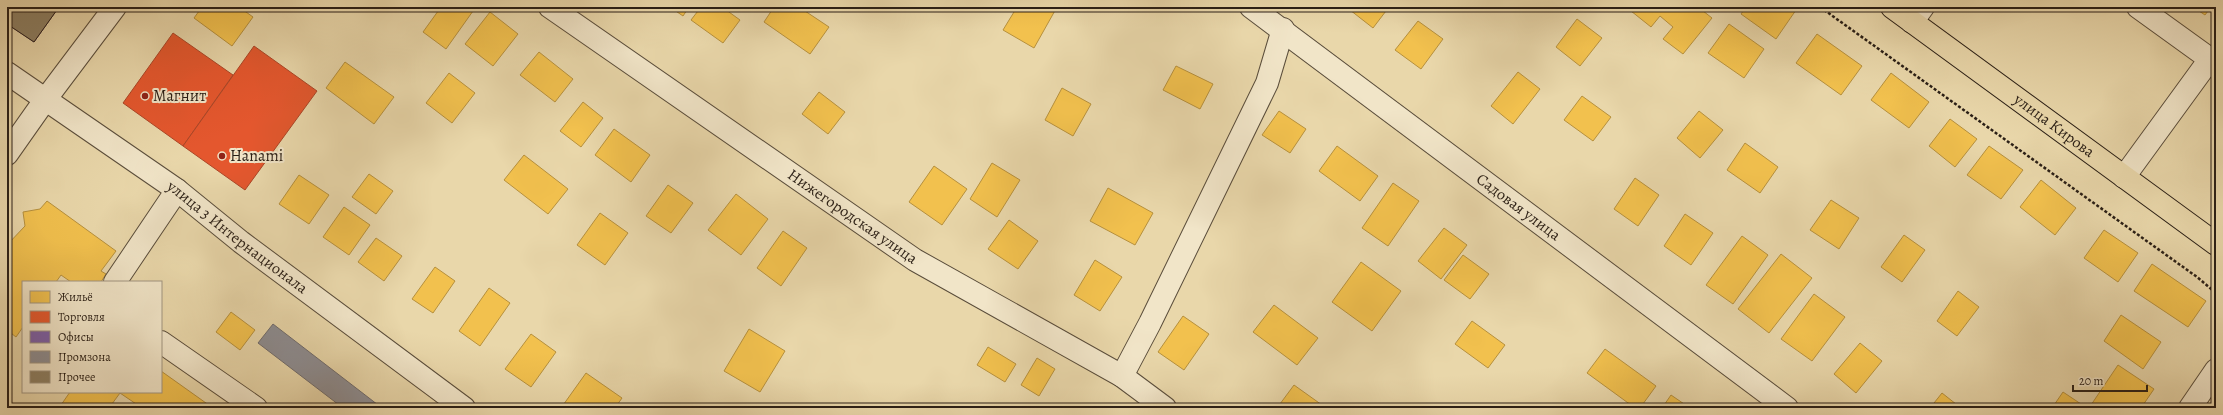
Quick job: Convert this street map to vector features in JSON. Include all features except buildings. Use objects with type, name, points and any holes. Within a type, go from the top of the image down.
[{"type":"main road","name":"улица Кирова","points":[[1892,7],[1918,14],[2124,177],[2216,244]]},
{"type":"street","points":[[7,154],[45,100],[115,7]]},
{"type":"street","name":"Нижегородская улица","points":[[550,7],[915,260],[1122,376],[1166,408]]},
{"type":"street","name":"Садовая улица","points":[[1251,7],[1786,408]]},
{"type":"street","points":[[2124,177],[2213,60],[2138,7]]},
{"type":"street","points":[[1122,376],[1267,83],[1283,30]]},
{"type":"street","name":"улица 3 Интернационала","points":[[7,73],[177,190],[241,242],[464,408]]},
{"type":"street","points":[[116,281],[177,190]]},
{"type":"street","points":[[162,343],[256,408]]},
{"type":"street","points":[[2190,408],[2216,370]]},
{"type":"path","points":[[1820,7],[2197,277],[2216,293]]},
{"type":"place","name":"Магнит","points":[[145,96]]},
{"type":"place","name":"Hanami","points":[[222,156]]}]
